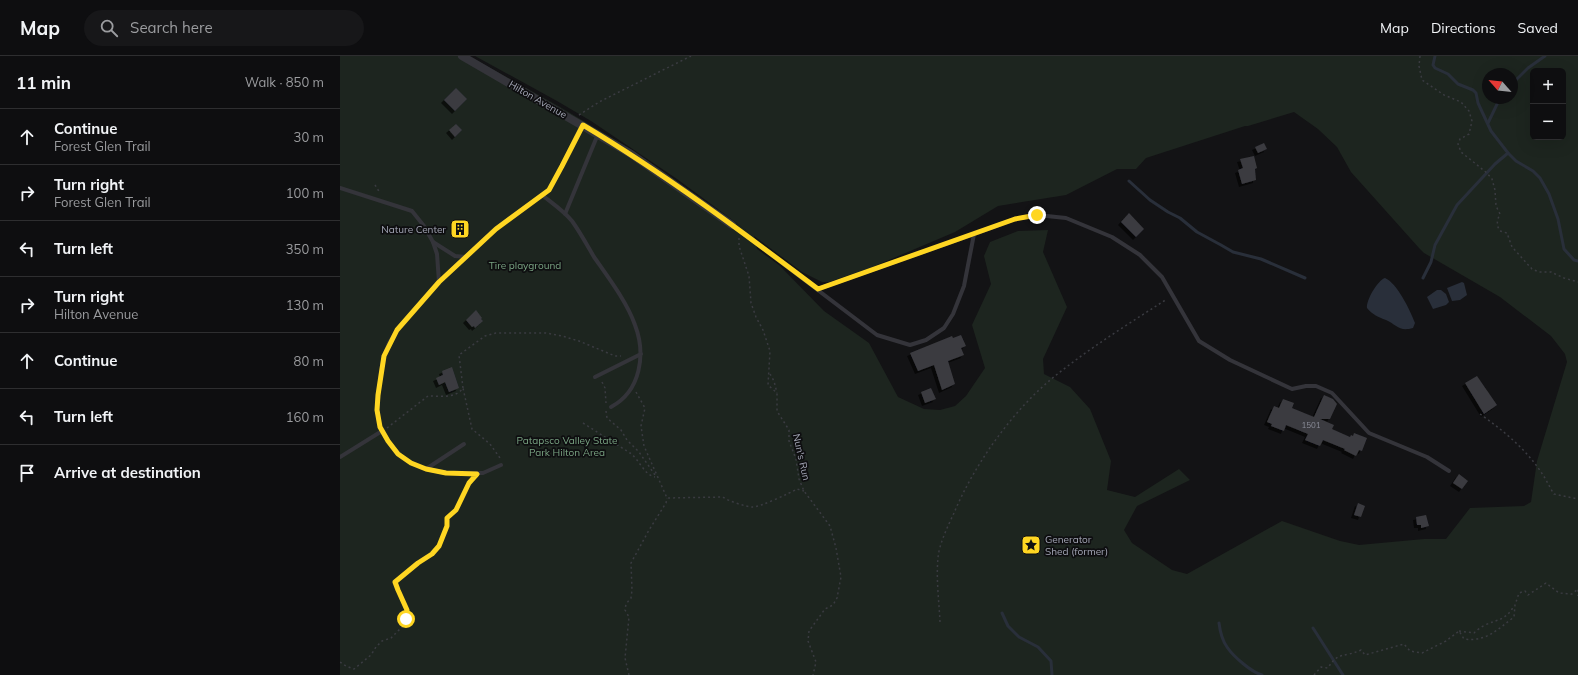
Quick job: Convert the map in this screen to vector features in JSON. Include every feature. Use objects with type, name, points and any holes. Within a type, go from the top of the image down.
[{"type":"street","name":"Hilton Avenue","points":[[462,56],[598,134],[642,162],[732,225]]},
{"type":"lane","points":[[501,465],[477,474],[446,473],[426,469],[411,463],[398,454],[388,441],[384,430],[380,427],[377,410],[384,356],[397,330],[439,282],[496,229],[549,190],[583,125]]},
{"type":"lane","points":[[565,214],[598,134]]},
{"type":"lane","points":[[340,188],[412,211],[434,242],[437,254],[439,282]]},
{"type":"lane","points":[[542,195],[572,221],[629,312],[635,325],[641,354],[640,368],[632,388],[623,399],[612,408]]},
{"type":"lane","points":[[818,289],[1015,219],[1037,215],[1066,218],[1112,237],[1140,255],[1162,277],[1199,341],[1230,360],[1292,389],[1316,386],[1332,393],[1369,433],[1427,457],[1449,471]]},
{"type":"lane","points":[[732,225],[877,335],[910,345],[926,340],[944,328],[956,309],[964,286],[974,234]]},
{"type":"lane","points":[[434,242],[455,256],[466,256]]},
{"type":"lane","points":[[595,377],[641,354]]},
{"type":"lane","points":[[340,457],[384,430]]},
{"type":"lane","points":[[426,469],[464,444]]},
{"type":"path","points":[[573,119],[599,102],[691,56]]},
{"type":"path","points":[[1420,56],[1419,66],[1422,80],[1444,95],[1461,102],[1469,111],[1472,121],[1469,134],[1460,139],[1458,144],[1461,152],[1487,173],[1492,179],[1495,190],[1496,206],[1500,214],[1497,221],[1500,231],[1507,232],[1512,247],[1532,269],[1539,272],[1551,272],[1578,282]]},
{"type":"path","points":[[375,184],[381,195]]},
{"type":"path","name":"Nun's Run","points":[[743,233],[738,239],[749,276],[751,303],[756,317],[764,330],[770,352],[770,374],[767,380],[768,385],[777,393],[777,411],[789,430],[789,441],[796,460],[799,479],[804,491],[830,526],[836,548],[841,577],[837,598],[833,605],[824,609],[809,631],[808,641],[816,662],[813,675]]},
{"type":"path","points":[[940,622],[938,557],[960,496],[981,460],[1034,394],[1055,376],[1107,338],[1173,295]]},
{"type":"path","points":[[499,455],[490,444],[472,429],[463,388],[459,355],[485,336],[496,333],[546,333],[579,341],[615,356],[626,356]]},
{"type":"path","points":[[770,374],[774,381],[777,393]]},
{"type":"path","points":[[600,379],[605,388],[606,398]]},
{"type":"path","points":[[384,430],[428,396],[449,397],[460,392],[463,388]]},
{"type":"path","points":[[629,675],[625,658],[630,617],[625,610],[632,590],[631,563],[666,503],[667,498],[656,477],[644,446],[641,426],[644,408],[637,392],[632,388]]},
{"type":"path","points":[[1480,414],[1502,429],[1514,441],[1543,474],[1554,494],[1578,499]]},
{"type":"path","points":[[607,418],[621,430],[627,440],[639,452],[656,477]]},
{"type":"path","points":[[583,422],[637,458],[651,476],[656,477]]},
{"type":"path","points":[[340,662],[354,669],[371,655],[379,644],[391,638],[402,627],[406,619],[407,610],[395,582],[418,563],[432,554],[439,546],[447,526],[447,518],[456,510],[469,483],[477,474]]},
{"type":"path","points":[[667,498],[723,497],[727,500],[753,507],[788,494],[797,489],[804,491]]},
{"type":"path","points":[[1314,675],[1321,668],[1328,668],[1333,660],[1341,655],[1351,655],[1361,650],[1365,655],[1404,644],[1410,651],[1422,653],[1446,641],[1459,631],[1474,633],[1485,625],[1496,622],[1509,614],[1519,593],[1525,591],[1528,595],[1546,584],[1559,592],[1572,594],[1578,589],[1578,596]]},
{"type":"path","points":[[1459,631],[1464,639],[1474,640],[1487,637],[1514,617],[1514,605]]},
{"type":"green space","points":[[340,56],[469,56],[560,107],[634,151],[746,230],[677,179],[591,121],[475,56],[1578,56],[1578,675],[340,675]],"holes":[[[1294,112],[1318,129],[1337,147],[1351,172],[1424,253],[1500,297],[1551,336],[1565,354],[1567,362],[1537,461],[1531,502],[1524,506],[1470,508],[1446,539],[1424,539],[1359,545],[1340,541],[1282,521],[1187,574],[1172,570],[1132,543],[1124,530],[1137,506],[1190,480],[1179,469],[1135,497],[1107,490],[1111,461],[1090,409],[1070,387],[1044,374],[1043,359],[1067,307],[1043,252],[1048,230],[1018,231],[990,242],[984,256],[991,284],[972,325],[985,368],[966,396],[955,406],[940,410],[924,409],[898,397],[869,343],[824,311],[779,265],[757,249],[754,236],[802,272],[822,282],[829,282],[870,268],[955,232],[998,206],[1066,195],[1117,169],[1136,169],[1146,158]]]},
{"type":"shaded area","points":[[1385,278],[1394,285],[1406,304],[1415,323],[1413,328],[1401,329],[1376,316],[1367,308],[1368,300],[1373,291],[1379,282]]},
{"type":"shaded area","points":[[1462,282],[1464,283],[1467,295],[1460,300],[1452,301],[1447,288]]},
{"type":"shaded area","points":[[1437,290],[1441,290],[1446,294],[1449,302],[1446,305],[1433,309],[1427,297]]},
{"type":"building","points":[[456,88],[467,99],[455,111],[444,100]]},
{"type":"building","points":[[456,124],[462,130],[455,137],[449,130]]},
{"type":"building","points":[[1264,143],[1267,149],[1258,153],[1255,147]]},
{"type":"building","points":[[1254,156],[1257,168],[1255,169],[1256,180],[1242,184],[1238,170],[1243,168],[1240,159]]},
{"type":"building","points":[[1129,213],[1144,229],[1136,237],[1121,222]]},
{"type":"building","name":"Nature Center","points":[[461,223],[466,229],[458,234],[454,228]]},
{"type":"building","points":[[476,310],[483,321],[475,328],[474,326],[472,327],[466,320]]},
{"type":"building","points":[[961,335],[966,346],[961,348],[964,355],[948,361],[955,384],[942,390],[934,365],[918,371],[910,353],[952,336],[953,338]]},
{"type":"building","points":[[452,367],[459,388],[449,392],[445,382],[439,385],[436,378],[443,375],[442,371]]},
{"type":"building","points":[[1477,376],[1497,405],[1484,414],[1465,383]]},
{"type":"building","points":[[931,388],[936,399],[925,403],[921,392]]},
{"type":"building","points":[[1324,395],[1333,399],[1337,404],[1330,419],[1320,419],[1334,425],[1332,429],[1350,437],[1351,435],[1353,436],[1354,433],[1367,438],[1362,451],[1359,450],[1356,456],[1344,450],[1345,449],[1323,440],[1320,446],[1305,440],[1308,434],[1286,425],[1284,431],[1271,426],[1272,424],[1267,422],[1274,406],[1279,408],[1283,399],[1294,403],[1292,408],[1314,417]]},
{"type":"building","points":[[1459,474],[1468,481],[1462,489],[1453,483]]},
{"type":"building","points":[[1358,503],[1365,506],[1361,517],[1354,515]]},
{"type":"building","points":[[1426,515],[1429,526],[1421,528],[1421,525],[1417,525],[1416,517]]},
{"type":"waterway","points":[[1435,56],[1433,65],[1435,68],[1448,74],[1458,84],[1473,90],[1476,93],[1478,103],[1491,131],[1508,153],[1516,161],[1533,171],[1540,178],[1549,194],[1558,219],[1564,249],[1574,260],[1578,261]]},
{"type":"waterway","points":[[1518,78],[1528,68],[1545,56]]},
{"type":"waterway","points":[[1488,123],[1497,104]]},
{"type":"waterway","points":[[1423,278],[1431,262],[1435,245],[1457,205],[1495,164],[1508,153]]},
{"type":"waterway","points":[[1129,181],[1150,200],[1180,218],[1197,232],[1233,252],[1261,259],[1305,278]]},
{"type":"waterway","points":[[1002,613],[1008,626],[1019,637],[1038,647],[1051,661],[1052,675]]},
{"type":"waterway","points":[[1219,623],[1225,644],[1230,651],[1248,667],[1262,675]]},
{"type":"waterway","points":[[1313,628],[1343,675]]},
{"type":"place","name":"Nature Center","points":[[460,229]]},
{"type":"place","name":"Generator Shed (former)","points":[[1031,545]]},
{"type":"route","points":[[406,619],[407,610],[395,582],[418,563],[432,554],[439,546],[447,526],[447,518],[456,510],[469,483],[477,474],[446,473],[426,469],[411,463],[398,454],[380,427],[377,410],[384,356],[389,343],[397,330],[439,282],[486,237],[549,190],[583,125],[631,154],[665,177],[818,289],[1015,219],[1037,215]]},
{"type":"park label","name":"Tire playground","points":[[525,265]]},
{"type":"park label","name":"Patapsco Valley State Park Hilton Area","points":[[567,446]]}]
